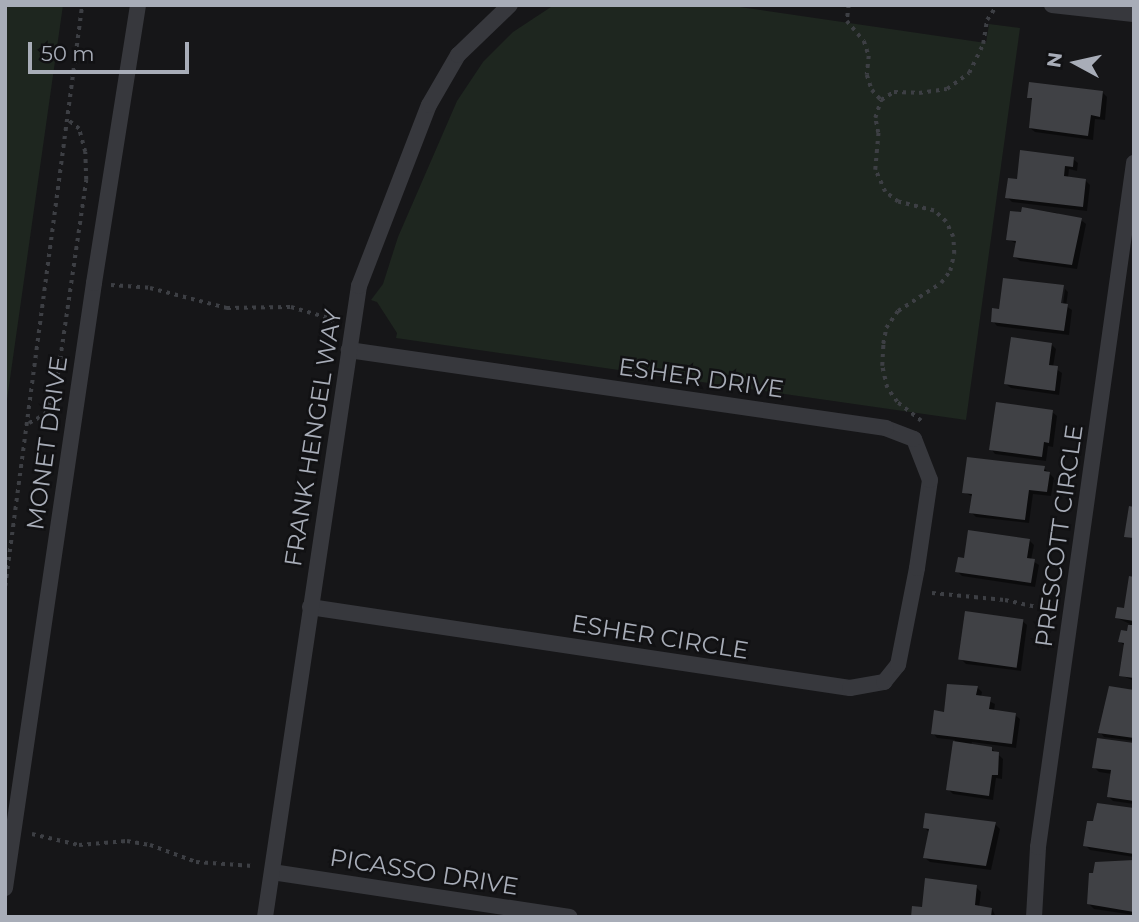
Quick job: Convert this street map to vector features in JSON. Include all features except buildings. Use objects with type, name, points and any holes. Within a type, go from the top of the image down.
[{"type":"street","name":"MONET DRIVE","points":[[5,888],[94,283],[138,5]]},
{"type":"street","name":"FRANK HENGEL WAY","points":[[265,917],[359,286],[429,105],[458,55],[510,5]]},
{"type":"street","points":[[1052,5],[1134,14]]},
{"type":"street","name":"PRESCOTT CIRCLE","points":[[1034,917],[1038,848],[1134,163]]},
{"type":"street","name":"ESHER DRIVE","points":[[348,350],[886,428],[914,439]]},
{"type":"street","name":"ESHER CIRCLE","points":[[310,607],[850,688],[884,682],[898,665],[914,589],[930,480],[914,439]]},
{"type":"street","name":"PICASSO DRIVE","points":[[272,872],[570,917]]},
{"type":"path","points":[[5,586],[29,423],[82,5]]},
{"type":"path","points":[[849,5],[847,21],[864,41],[869,56],[867,75],[872,90],[881,100]]},
{"type":"path","points":[[914,439],[921,421],[897,402],[887,388],[882,366],[886,328],[898,312],[941,283],[950,271],[954,254],[953,237],[946,222],[934,211],[898,202],[885,192],[875,170],[878,132],[875,118],[881,100],[894,92],[919,93],[947,89],[969,73],[983,44],[987,20],[997,5]]},
{"type":"path","points":[[29,423],[46,414],[55,393],[86,180],[85,152],[79,128],[66,119]]},
{"type":"path","points":[[71,279],[150,288],[227,308],[291,307],[332,319],[348,350]]},
{"type":"path","points":[[914,589],[957,597],[976,596],[1005,600],[1070,613]]},
{"type":"path","points":[[5,698],[5,728]]},
{"type":"path","points":[[14,831],[79,845],[127,842],[150,845],[196,862],[251,866],[272,872]]},
{"type":"shaded area","points":[[5,5],[63,5],[5,414]]},
{"type":"shaded area","points":[[554,5],[726,5],[986,43],[989,24],[1020,28],[966,420],[396,338],[397,333],[377,302],[371,300],[383,284],[398,237],[457,101],[483,62],[513,32]]}]
